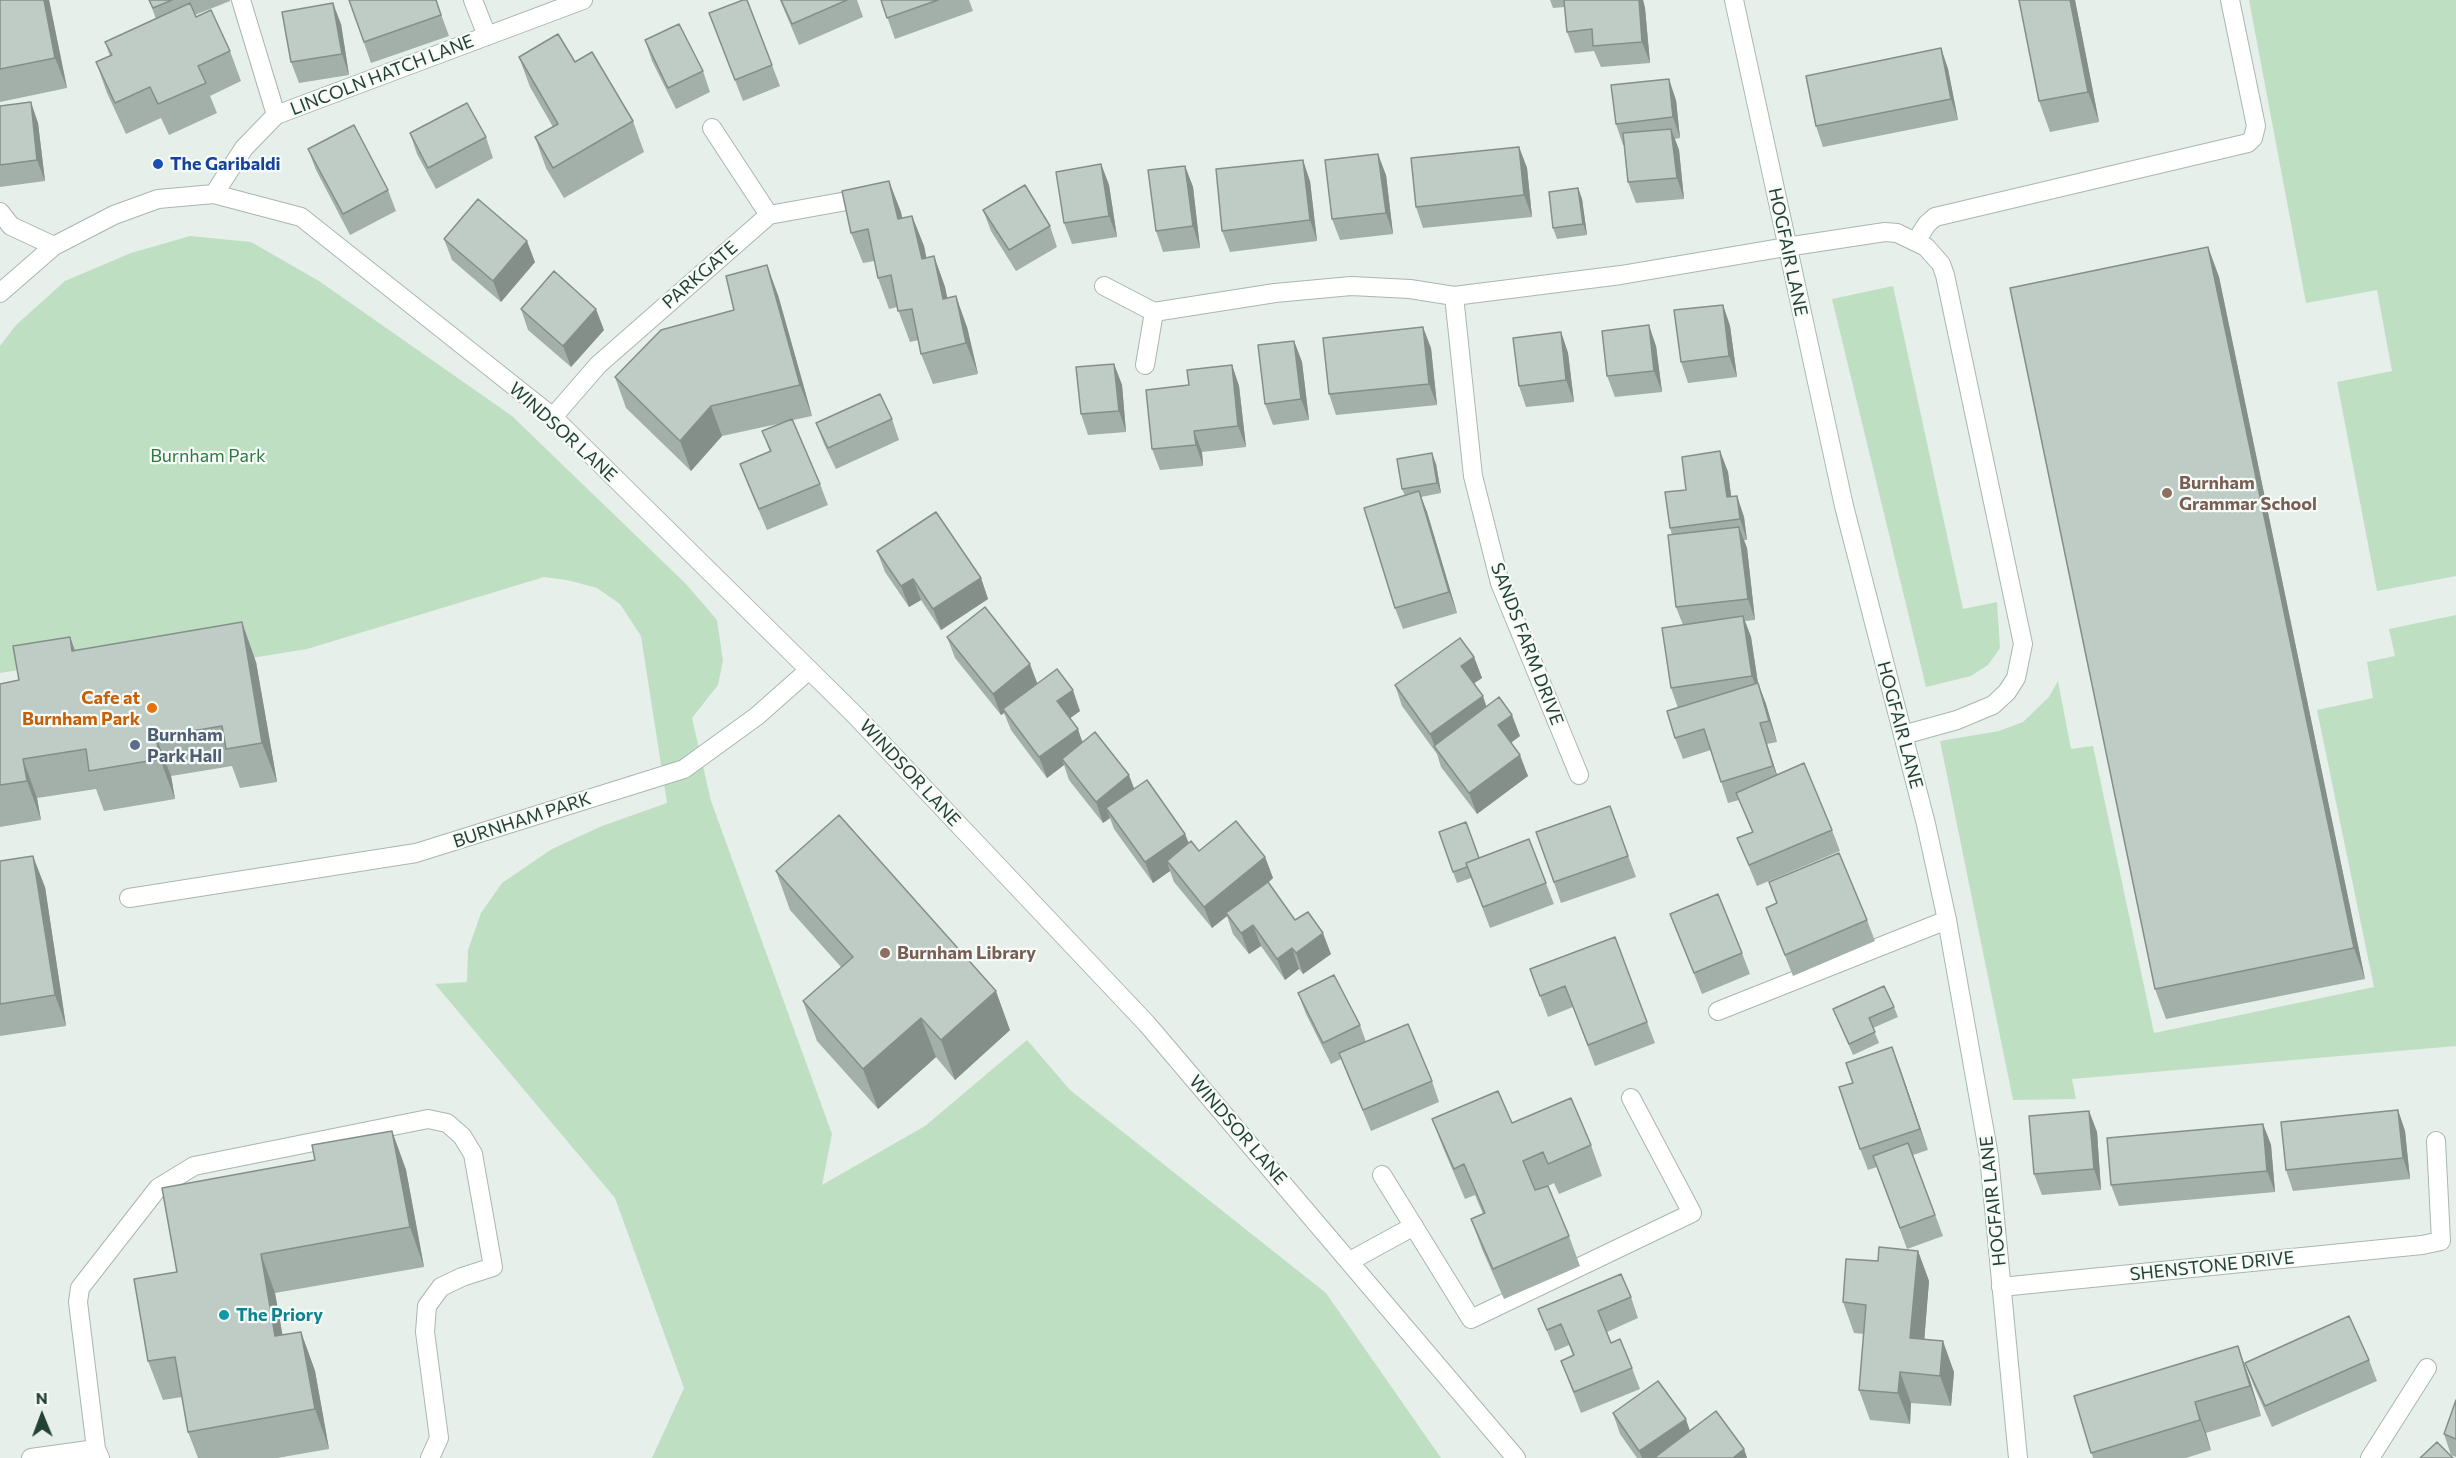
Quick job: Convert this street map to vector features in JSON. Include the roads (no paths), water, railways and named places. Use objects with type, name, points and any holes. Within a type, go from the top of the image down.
[{"type":"street","points":[[241,0],[276,115]]},
{"type":"street","points":[[473,0],[487,36]]},
{"type":"street","name":"LINCOLN HATCH LANE","points":[[214,194],[244,148],[276,115],[584,0]]},
{"type":"street","name":"HOGFAIR LANE","points":[[1734,0],[1844,506],[1903,735],[1947,920],[1989,1156],[2018,1458]]},
{"type":"street","points":[[1916,241],[1927,224],[1935,217],[2248,143],[2253,138],[2256,126],[2230,0]]},
{"type":"street","points":[[712,128],[769,215],[880,195]]},
{"type":"street","points":[[0,293],[54,246],[114,215],[158,199],[214,194]]},
{"type":"street","name":"WINDSOR LANE","points":[[214,194],[301,218],[553,417],[854,714],[1147,1024],[1516,1458]]},
{"type":"street","points":[[0,212],[12,226],[54,246]]},
{"type":"street","name":"PARKGATE","points":[[553,417],[598,365],[769,215]]},
{"type":"street","points":[[1104,286],[1154,312],[1333,287],[1369,286],[1454,296],[1621,275],[1885,232],[1916,241],[1934,255],[1946,275],[2024,644],[2016,678],[2007,692],[1993,705],[1957,720],[1903,735]]},
{"type":"street","name":"SANDS FARM DRIVE","points":[[1454,296],[1473,476],[1500,583],[1579,776]]},
{"type":"street","points":[[1145,365],[1154,312]]},
{"type":"street","name":"BURNHAM PARK","points":[[129,898],[416,854],[684,769],[757,716],[808,670]]},
{"type":"street","points":[[1718,1011],[1947,920]]},
{"type":"street","points":[[1382,1175],[1471,1319],[1692,1213],[1630,1098]]},
{"type":"street","points":[[31,1458],[98,1454],[78,1302],[80,1288],[158,1188],[194,1166],[428,1119],[447,1123],[462,1136],[473,1154],[493,1267],[462,1276],[441,1287],[427,1306],[425,1332],[439,1438],[430,1458]]},
{"type":"street","name":"SHENSTONE DRIVE","points":[[2001,1287],[2422,1245],[2441,1241],[2436,1141]]},
{"type":"street","points":[[1350,1261],[1414,1226]]},
{"type":"street","points":[[2370,1458],[2427,1368]]},
{"type":"place","name":"The Garibaldi","points":[[158,164]]},
{"type":"place","name":"Burnham Grammar School","points":[[2167,493]]},
{"type":"place","name":"Cafe at Burnham Park","points":[[152,708]]},
{"type":"place","name":"Burnham Park Hall","points":[[135,745]]},
{"type":"place","name":"Burnham Library","points":[[885,953]]},
{"type":"place","name":"The Priory","points":[[224,1315]]},
{"type":"park label","name":"Burnham Park","points":[[208,456]]}]
